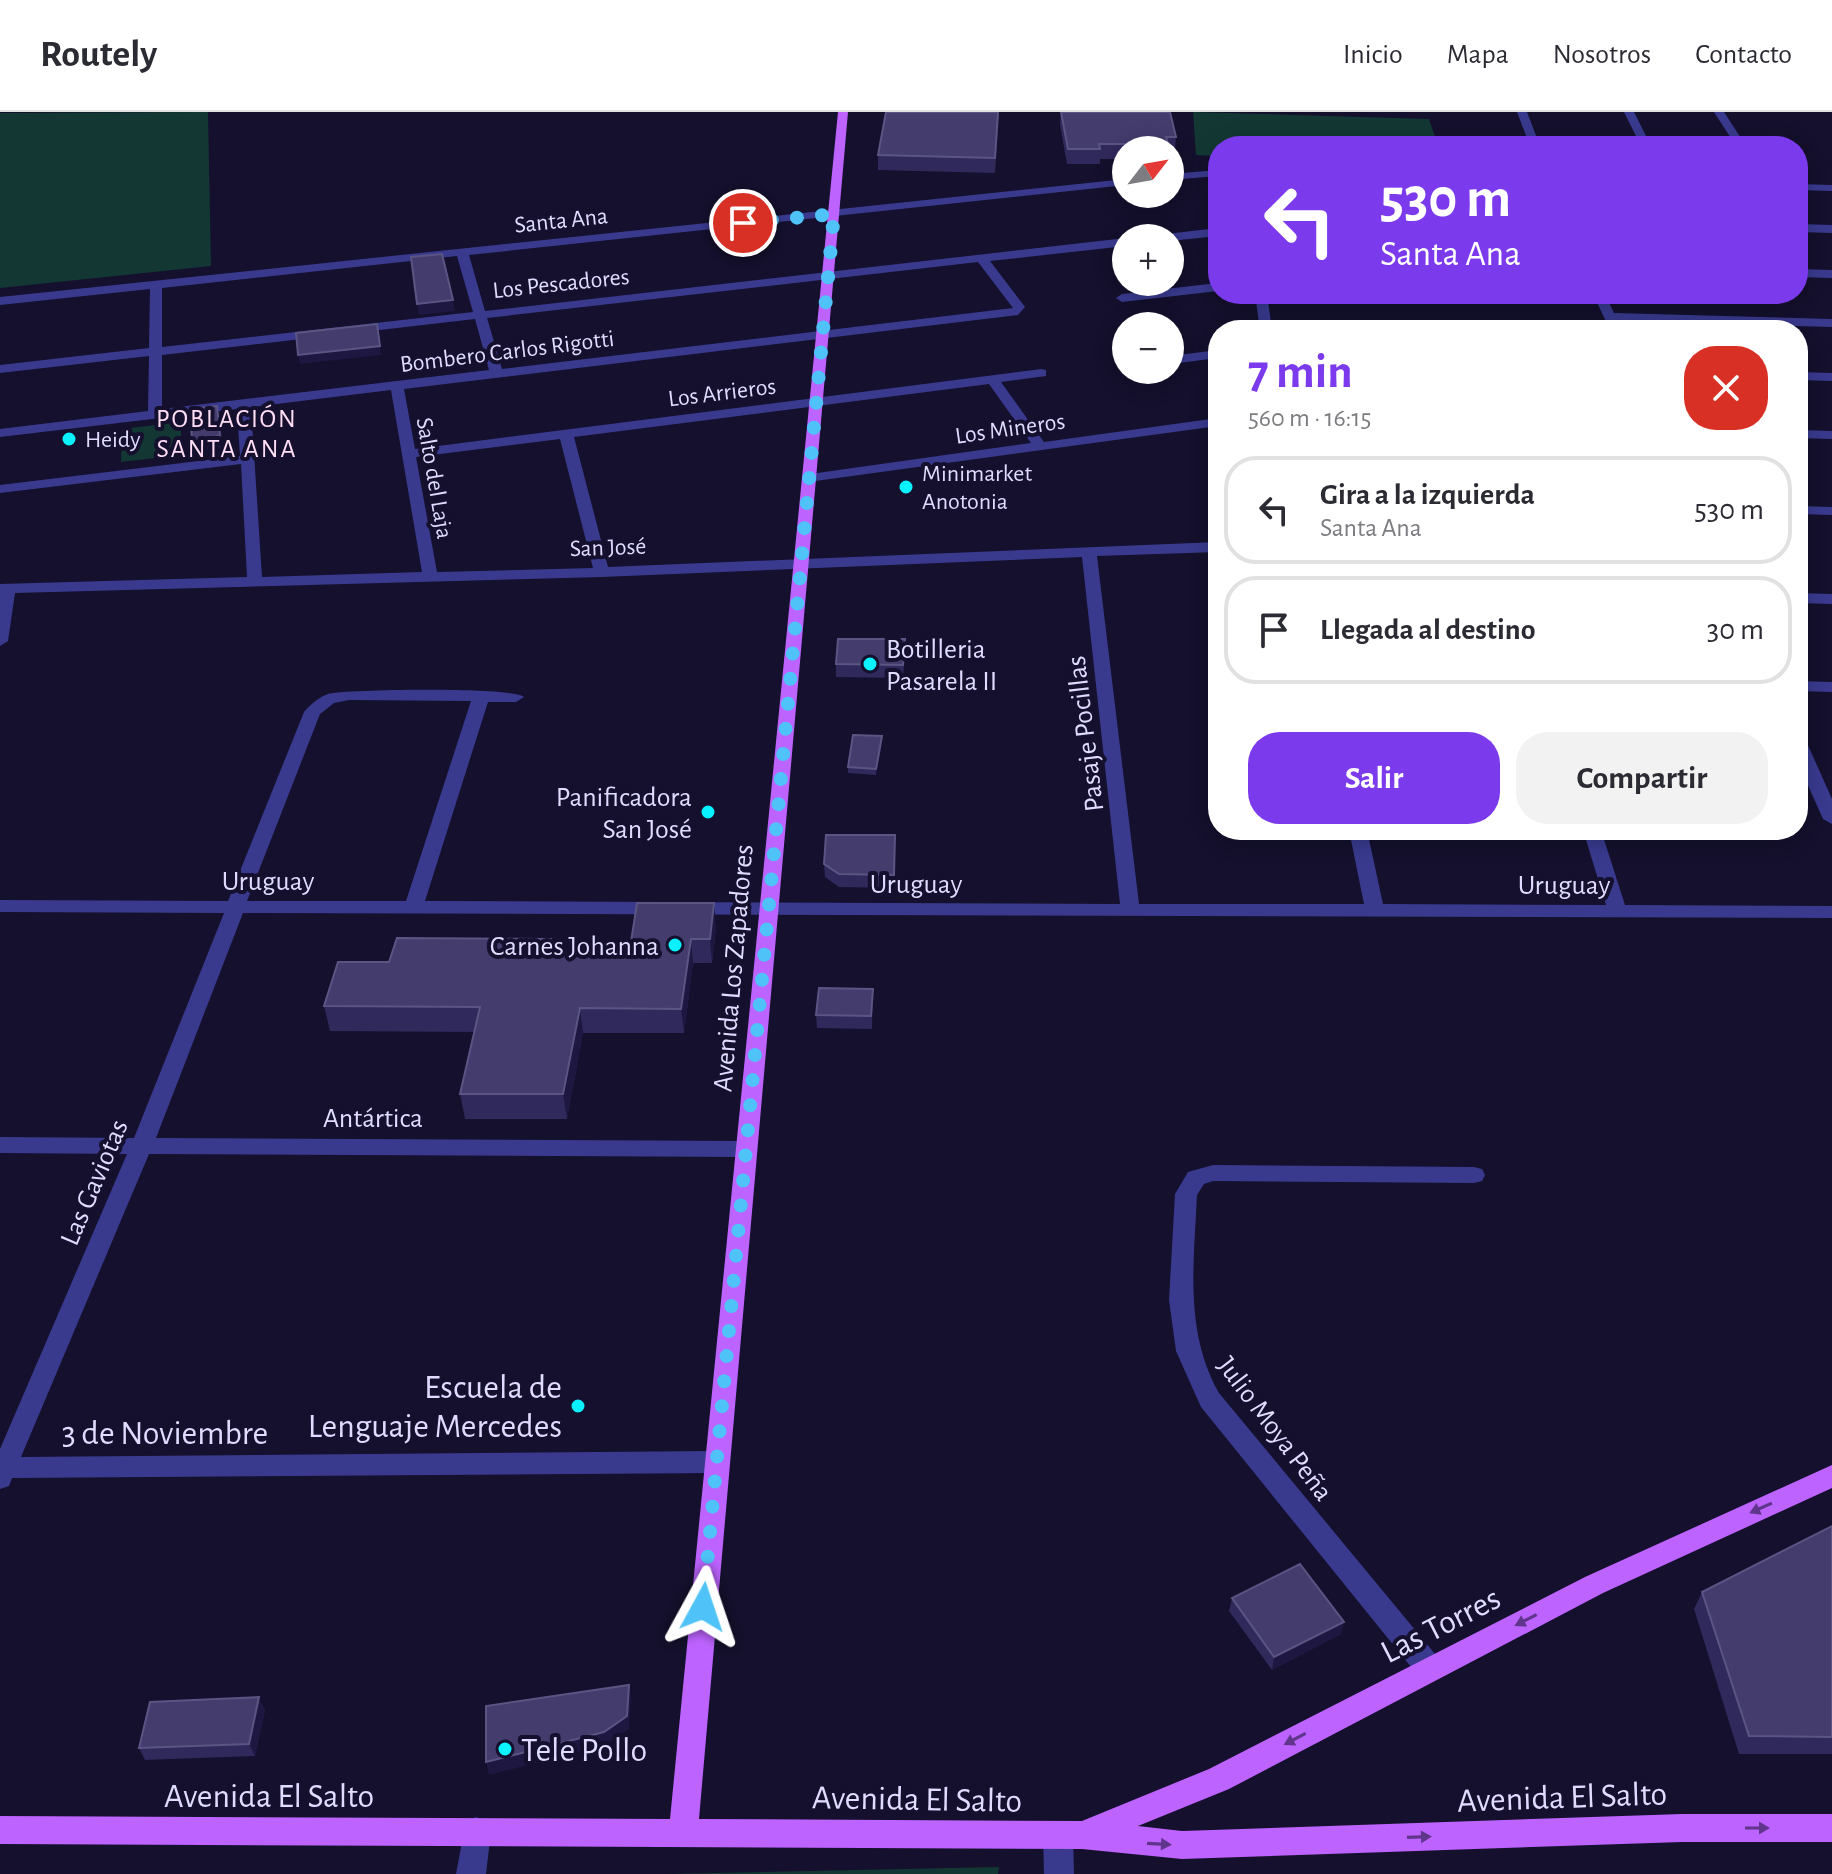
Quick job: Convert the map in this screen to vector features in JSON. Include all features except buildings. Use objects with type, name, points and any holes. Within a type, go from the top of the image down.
[{"type":"main road","name":"Avenida Los Zapadores","points":[[683,1830],[843,112]]},
{"type":"main road","name":"Las Torres","points":[[1070,1835],[1219,1779],[1594,1585],[1832,1476]]},
{"type":"main road","name":"Avenida El Salto","points":[[0,1830],[683,1830],[1070,1835],[1182,1845],[1682,1828],[1832,1828]]},
{"type":"street","points":[[1522,112],[1531,136]]},
{"type":"street","points":[[1629,112],[1641,136]]},
{"type":"street","points":[[1719,112],[1735,136]]},
{"type":"street","points":[[1184,176],[1208,174]]},
{"type":"street","name":"Santa Ana","points":[[0,301],[1112,184]]},
{"type":"street","points":[[1808,187],[1832,188]]},
{"type":"street","points":[[1808,228],[1832,229]]},
{"type":"street","points":[[1184,236],[1208,233]]},
{"type":"street","name":"Los Pescadores","points":[[0,369],[1112,244]]},
{"type":"street","points":[[462,252],[497,375]]},
{"type":"street","name":"Bombero Carlos Rigotti","points":[[0,433],[1018,311],[1019,307],[981,258]]},
{"type":"street","points":[[1808,273],[1832,274]]},
{"type":"street","points":[[155,415],[156,284]]},
{"type":"street","points":[[1122,298],[1208,288]]},
{"type":"street","points":[[1603,304],[1610,320]]},
{"type":"street","points":[[1609,317],[1720,320]]},
{"type":"street","points":[[1808,322],[1832,323]]},
{"type":"street","points":[[1184,358],[1208,355]]},
{"type":"street","name":"Los Arrieros","points":[[409,454],[1041,373]]},
{"type":"street","points":[[1808,376],[1832,377]]},
{"type":"street","points":[[992,379],[1040,446]]},
{"type":"street","name":"Salto del Laja","points":[[397,386],[430,576]]},
{"type":"street","points":[[244,405],[255,581]]},
{"type":"street","name":"Los Mineros","points":[[808,478],[1208,423]]},
{"type":"street","points":[[566,434],[602,572]]},
{"type":"street","points":[[1808,434],[1832,435]]},
{"type":"street","points":[[0,489],[247,459]]},
{"type":"street","points":[[1808,510],[1832,511]]},
{"type":"street","name":"San José","points":[[4,589],[602,572],[1208,547]]},
{"type":"street","name":"Pasaje Pocillas","points":[[1089,552],[1130,911]]},
{"type":"street","points":[[0,641],[4,589]]},
{"type":"street","points":[[1808,598],[1832,599]]},
{"type":"street","points":[[1808,686],[1832,687]]},
{"type":"street","name":"Las Gaviotas","points":[[2,1471],[142,1145],[312,712],[319,705],[349,695],[516,697]]},
{"type":"street","points":[[413,909],[481,696]]},
{"type":"street","points":[[1808,758],[1824,783],[1832,819]]},
{"type":"street","points":[[1360,840],[1375,911]]},
{"type":"street","points":[[1595,840],[1618,912]]},
{"type":"street","name":"Uruguay","points":[[0,906],[768,911],[1832,912]]},
{"type":"street","name":"Antártica","points":[[0,1145],[745,1149]]},
{"type":"street","name":"Julio Moya Peña","points":[[1430,1669],[1210,1400],[1192,1370],[1181,1324],[1186,1194],[1196,1178],[1213,1173],[1474,1175]]},
{"type":"street","name":"3 de Noviembre","points":[[2,1471],[715,1462]]},
{"type":"street","points":[[471,1874],[476,1831]]},
{"type":"street","points":[[1059,1874],[1070,1835]]},
{"type":"green space","points":[[208,112],[211,266],[0,288],[0,113]]},
{"type":"green space","points":[[1193,112],[1429,119],[1435,136],[1208,136],[1208,156],[1196,155]]},
{"type":"green space","points":[[181,422],[181,455],[121,462],[122,429]]},
{"type":"green space","points":[[999,1867],[998,1874],[666,1874]]},
{"type":"place","name":"Heidy","points":[[69,439]]},
{"type":"place","name":"Minimarket Anotonia","points":[[906,487]]},
{"type":"place","name":"Botilleria Pasarela II","points":[[870,664]]},
{"type":"place","name":"Panificadora San José","points":[[708,812]]},
{"type":"place","name":"Carnes Johanna","points":[[675,945]]},
{"type":"place","name":"Escuela de Lenguaje Mercedes","points":[[578,1406]]},
{"type":"place","name":"Tele Pollo","points":[[505,1749]]},
{"type":"district","name":"POBLACIÓN SANTA ANA","points":[[227,433]]},
{"type":"route","points":[[703,1607],[834,214],[743,223]]}]
